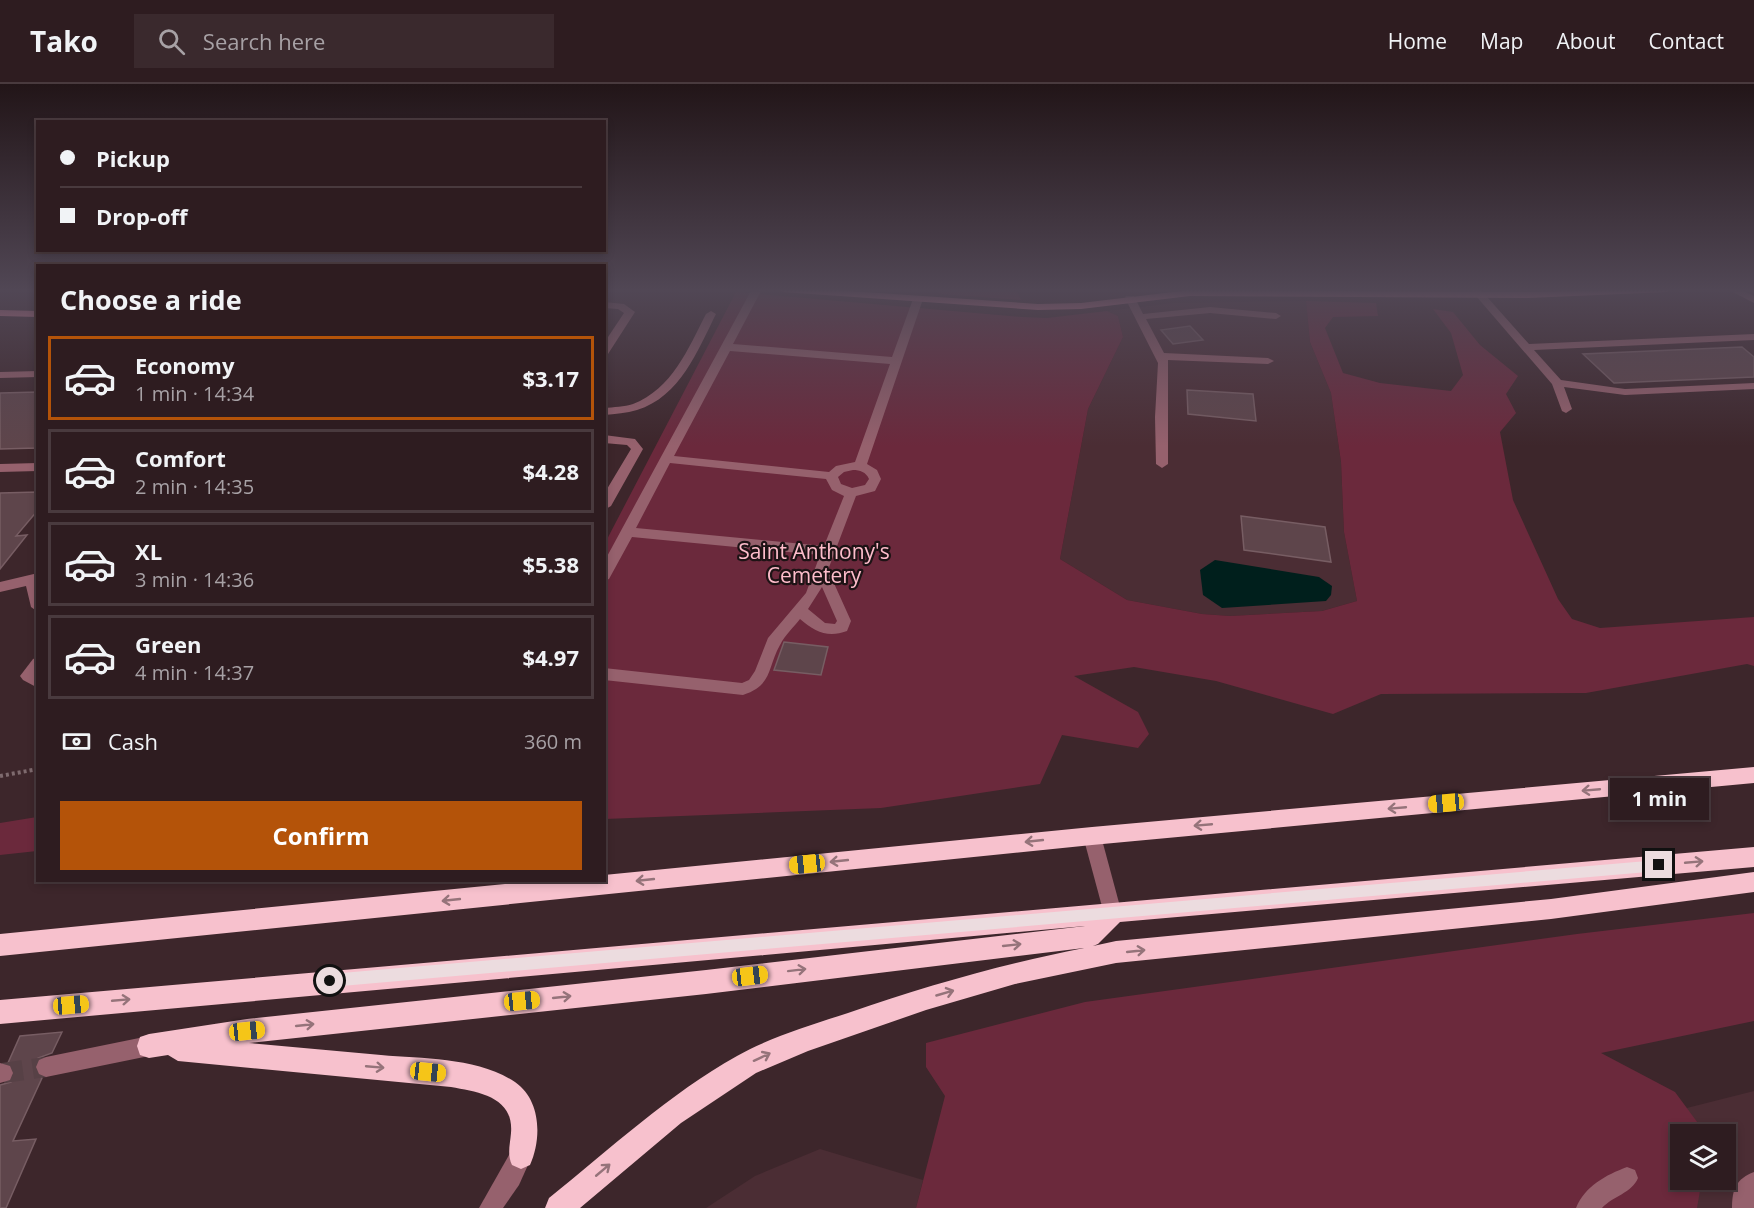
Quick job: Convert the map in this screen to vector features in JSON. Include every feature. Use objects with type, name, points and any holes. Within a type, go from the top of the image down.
[{"type":"highway","points":[[0,945],[1092,836],[1754,775]]},
{"type":"highway","points":[[0,1012],[471,967],[1113,914],[1754,857]]},
{"type":"highway","points":[[559,1208],[672,1114],[747,1064],[796,1042],[926,998],[1015,973],[1116,952],[1551,909],[1754,882]]},
{"type":"highway","points":[[149,1046],[247,1031],[694,983],[1090,936],[1113,914]]},
{"type":"highway","points":[[149,1046],[440,1073],[480,1080],[500,1088],[516,1100],[524,1117],[521,1156]]},
{"type":"street","points":[[606,411],[636,407],[662,394],[673,382],[696,341]]},
{"type":"street","points":[[606,572],[729,341]]},
{"type":"street","points":[[860,466],[902,341]]},
{"type":"street","points":[[1153,341],[1164,363],[1161,417],[1162,464]]},
{"type":"street","points":[[1522,341],[1557,383],[1566,409]]},
{"type":"street","points":[[1527,347],[1653,341]]},
{"type":"street","points":[[726,347],[895,361]]},
{"type":"street","points":[[1160,356],[1268,361]]},
{"type":"street","points":[[0,375],[36,374]]},
{"type":"street","points":[[1557,383],[1625,392],[1754,386]]},
{"type":"street","points":[[606,439],[631,442],[637,449],[606,503]]},
{"type":"street","points":[[667,459],[832,476],[840,469],[860,466],[871,471],[875,480],[874,484],[865,491],[851,493],[838,489],[832,481],[832,476]]},
{"type":"street","points":[[0,468],[36,467]]},
{"type":"street","points":[[606,674],[743,689],[754,684],[762,673],[773,642],[812,595],[851,493]]},
{"type":"street","points":[[628,532],[828,550]]},
{"type":"street","points":[[801,611],[822,628],[834,631],[842,627],[844,621],[821,569]]},
{"type":"street","points":[[0,587],[35,579]]},
{"type":"street","points":[[36,666],[28,676],[36,681]]},
{"type":"street","points":[[1092,836],[1113,914]]},
{"type":"street","points":[[46,1067],[149,1046]]},
{"type":"street","points":[[490,1208],[512,1177],[521,1156]]},
{"type":"street","points":[[497,1208],[515,1176],[521,1156]]},
{"type":"street","points":[[1587,1208],[1600,1192],[1626,1178]]},
{"type":"street","points":[[1743,1208],[1743,1192],[1754,1183]]},
{"type":"path","points":[[0,776],[36,769]]},
{"type":"shaded area","points":[[1121,341],[1310,341],[1331,393],[1341,462],[1344,532],[1357,601],[1322,611],[1230,616],[1202,614],[1127,600],[1060,559],[1088,409]]},
{"type":"shaded area","points":[[1754,1091],[1754,1208],[1677,1208],[1677,1190],[1736,1190],[1736,1124],[1675,1124],[1675,1111]]},
{"type":"shaded area","points":[[820,1149],[923,1180],[916,1208],[706,1208],[755,1176]]},
{"type":"green space","name":"Saint Anthony's Cemetery","points":[[710,341],[1121,341],[1088,409],[1060,559],[1127,600],[1202,614],[1230,616],[1322,611],[1357,601],[1344,532],[1341,462],[1331,393],[1310,341],[1330,341],[1343,373],[1380,383],[1451,391],[1463,375],[1453,341],[1477,341],[1518,376],[1506,394],[1516,413],[1500,432],[1513,500],[1558,599],[1572,619],[1600,628],[1754,617],[1754,666],[1747,664],[1586,693],[1381,694],[1333,714],[1216,681],[1134,667],[1074,676],[1138,712],[1149,734],[1138,748],[1062,735],[1040,784],[881,808],[606,819],[606,541]]},
{"type":"green space","points":[[36,817],[36,851],[0,855],[0,823]]},
{"type":"green space","points":[[1754,913],[1754,1021],[1601,1053],[1675,1092],[1699,1124],[1670,1124],[1670,1190],[1700,1190],[1697,1208],[916,1208],[945,1096],[926,1067],[926,1043],[1085,1002],[1577,934]]},
{"type":"water","points":[[1215,560],[1319,577],[1332,586],[1331,595],[1326,601],[1222,608],[1203,595],[1200,570]]},
{"type":"building","points":[[1171,341],[1192,341],[1173,344]]},
{"type":"building","points":[[1742,347],[1754,357],[1754,377],[1614,383],[1583,354]]},
{"type":"building","points":[[1187,390],[1253,394],[1256,421],[1188,414]]},
{"type":"building","points":[[36,392],[36,448],[0,449],[0,393]]},
{"type":"building","points":[[36,492],[36,512],[16,536],[27,535],[0,569],[0,493]]},
{"type":"building","points":[[1241,516],[1325,527],[1331,562],[1244,550]]},
{"type":"building","points":[[784,642],[828,647],[821,675],[774,670]]},
{"type":"building","points":[[62,1032],[52,1053],[38,1058],[34,1066],[37,1075],[42,1078],[13,1141],[36,1139],[6,1208],[0,1208],[0,1085],[11,1082],[15,1074],[12,1065],[8,1063],[20,1036]]},
{"type":"tunnel","points":[[3,1073],[46,1067]]},
{"type":"route","points":[[330,981],[1659,865]]}]
